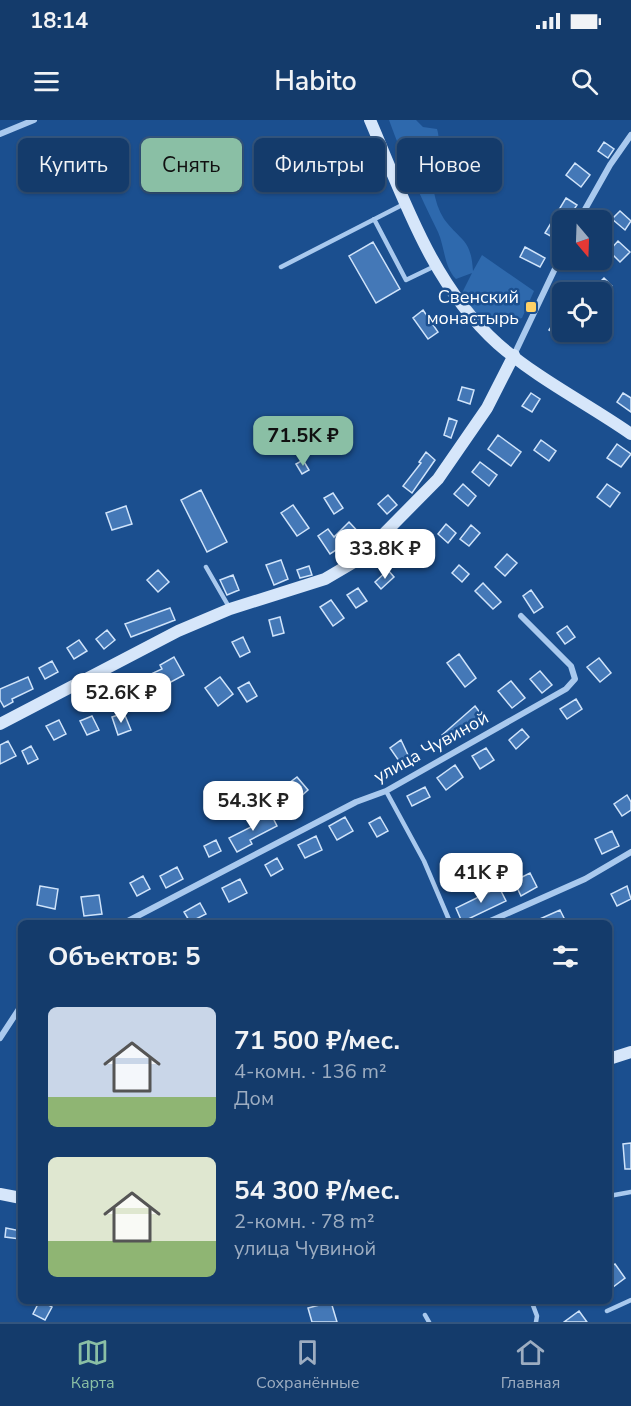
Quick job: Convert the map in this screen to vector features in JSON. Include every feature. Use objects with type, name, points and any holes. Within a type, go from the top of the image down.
[{"type":"street","points":[[0,134],[34,120]]},
{"type":"street","points":[[370,120],[435,266],[473,318],[500,346],[631,434]]},
{"type":"street","points":[[585,210],[610,165],[631,135]]},
{"type":"street","points":[[0,724],[120,660],[230,609],[325,579],[359,559],[438,479],[488,408],[554,270]]},
{"type":"street","name":"улица Чувиной","points":[[130,920],[356,802],[387,791],[537,707],[572,684],[575,674],[571,666],[521,616]]},
{"type":"street","points":[[493,920],[585,879],[631,852]]},
{"type":"street","points":[[0,1038],[18,1011]]},
{"type":"street","points":[[612,1058],[631,1052]]},
{"type":"street","points":[[0,1194],[18,1197]]},
{"type":"lane","points":[[281,267],[406,203]]},
{"type":"lane","points":[[374,219],[406,280],[435,266]]},
{"type":"lane","points":[[206,567],[230,609]]},
{"type":"lane","points":[[387,791],[424,861],[449,920]]},
{"type":"lane","points":[[612,1195],[631,1192]]},
{"type":"lane","points":[[608,1311],[631,1300]]},
{"type":"lane","points":[[532,1304],[537,1316],[536,1322]]},
{"type":"lane","points":[[425,1315],[429,1322]]},
{"type":"shaded area","points":[[389,120],[416,120],[423,127],[437,129],[439,138],[397,138],[397,141]]},
{"type":"shaded area","points":[[419,192],[434,192],[437,205],[444,219],[464,241],[470,252],[473,271],[482,255],[534,291],[522,318],[487,328],[461,295],[472,273],[456,279],[449,269],[438,232]]},
{"type":"building","points":[[604,142],[614,149],[608,158],[598,151]]},
{"type":"building","points":[[575,163],[590,175],[581,187],[566,175]]},
{"type":"building","points":[[566,198],[577,205],[574,210],[559,210]]},
{"type":"building","points":[[620,211],[631,221],[625,230],[612,219]]},
{"type":"building","points":[[552,221],[552,237],[545,233]]},
{"type":"building","points":[[618,241],[630,252],[620,262],[612,254],[612,248]]},
{"type":"building","points":[[373,242],[400,289],[376,303],[349,256]]},
{"type":"building","points":[[525,247],[545,258],[540,267],[520,257]]},
{"type":"building","points":[[423,310],[438,332],[428,339],[413,318]]},
{"type":"building","points":[[462,387],[474,390],[470,404],[458,400]]},
{"type":"building","points":[[531,393],[540,399],[532,412],[522,406]]},
{"type":"building","points":[[623,393],[631,398],[631,412],[617,402]]},
{"type":"building","points":[[449,418],[457,421],[451,438],[444,435]]},
{"type":"building","points":[[498,435],[521,452],[511,466],[488,449]]},
{"type":"building","points":[[541,440],[556,451],[549,461],[534,450]]},
{"type":"building","points":[[617,444],[631,454],[621,467],[607,458]]},
{"type":"building","points":[[426,452],[435,460],[412,493],[403,486],[421,463],[419,462]]},
{"type":"building","points":[[303,460],[309,470],[302,474],[296,464]]},
{"type":"building","points":[[480,462],[497,475],[489,486],[472,472]]},
{"type":"building","points":[[463,484],[476,496],[468,506],[454,494]]},
{"type":"building","points":[[607,484],[620,493],[610,507],[597,497]]},
{"type":"building","points":[[201,490],[227,542],[207,552],[181,500]]},
{"type":"building","points":[[333,493],[343,508],[334,514],[324,498]]},
{"type":"building","points":[[388,495],[397,505],[387,514],[378,504]]},
{"type":"building","points":[[293,505],[309,528],[297,536],[281,513]]},
{"type":"building","points":[[126,506],[132,524],[112,530],[106,513]]},
{"type":"building","points":[[349,522],[363,537],[354,545],[350,541],[330,554],[318,536],[328,529],[334,537]]},
{"type":"building","points":[[446,524],[456,533],[448,543],[438,534]]},
{"type":"building","points":[[471,525],[480,533],[469,546],[460,539]]},
{"type":"building","points":[[411,546],[419,555],[410,564],[402,556]]},
{"type":"building","points":[[507,554],[517,563],[505,576],[495,567]]},
{"type":"building","points":[[281,560],[288,579],[274,585],[266,565]]},
{"type":"building","points":[[459,565],[469,574],[462,582],[452,573]]},
{"type":"building","points":[[309,566],[312,575],[300,578],[297,570]]},
{"type":"building","points":[[158,570],[169,582],[158,592],[147,580]]},
{"type":"building","points":[[388,570],[394,577],[381,589],[375,582]]},
{"type":"building","points":[[233,575],[239,590],[227,595],[220,580]]},
{"type":"building","points":[[483,583],[501,602],[493,609],[475,591]]},
{"type":"building","points":[[358,588],[367,601],[356,608],[347,595]]},
{"type":"building","points":[[531,590],[543,607],[534,613],[523,596]]},
{"type":"building","points":[[331,600],[344,618],[333,626],[320,607]]},
{"type":"building","points":[[170,608],[175,620],[131,637],[125,624]]},
{"type":"building","points":[[280,617],[284,633],[273,636],[269,620]]},
{"type":"building","points":[[567,626],[575,637],[565,644],[557,633]]},
{"type":"building","points":[[107,630],[115,640],[104,649],[96,639]]},
{"type":"building","points":[[243,637],[250,652],[240,657],[232,642]]},
{"type":"building","points":[[79,640],[87,651],[74,659],[67,648]]},
{"type":"building","points":[[459,654],[476,678],[465,687],[447,663]]},
{"type":"building","points":[[174,657],[184,675],[145,696],[138,680],[162,669],[160,665]]},
{"type":"building","points":[[599,658],[611,673],[600,682],[587,667]]},
{"type":"building","points":[[52,661],[58,672],[45,679],[39,668]]},
{"type":"building","points":[[540,671],[552,685],[542,693],[530,679]]},
{"type":"building","points":[[28,677],[33,689],[12,699],[13,702],[4,707],[0,700],[0,689]]},
{"type":"building","points":[[220,677],[233,694],[218,706],[205,688]]},
{"type":"building","points":[[511,681],[525,698],[512,708],[498,691]]},
{"type":"building","points":[[249,682],[257,696],[247,702],[238,688]]},
{"type":"building","points":[[105,696],[110,705],[101,710],[96,701]]},
{"type":"building","points":[[576,699],[582,709],[567,719],[560,709]]},
{"type":"building","points":[[475,706],[484,718],[450,744],[442,735]]},
{"type":"building","points":[[124,713],[131,730],[118,735],[112,717]]},
{"type":"building","points":[[92,716],[99,730],[87,735],[80,721]]},
{"type":"building","points":[[59,720],[66,734],[54,740],[46,726]]},
{"type":"building","points":[[522,729],[529,737],[516,749],[509,740]]},
{"type":"building","points":[[401,740],[408,755],[399,761],[390,748]]},
{"type":"building","points":[[8,741],[16,756],[0,764],[0,745]]},
{"type":"building","points":[[31,746],[38,759],[28,764],[22,751]]},
{"type":"building","points":[[486,748],[494,760],[480,769],[472,756]]},
{"type":"building","points":[[455,765],[463,777],[446,790],[437,778]]},
{"type":"building","points":[[297,777],[308,790],[297,800],[285,786]]},
{"type":"building","points":[[425,787],[430,797],[412,806],[407,796]]},
{"type":"building","points":[[627,795],[631,802],[631,810],[622,816],[614,804]]},
{"type":"building","points":[[270,812],[277,826],[250,840],[252,844],[237,852],[229,838],[255,825],[253,821]]},
{"type":"building","points":[[345,817],[353,831],[337,840],[329,826]]},
{"type":"building","points":[[380,817],[388,831],[377,837],[369,823]]},
{"type":"building","points":[[612,831],[619,846],[602,854],[595,839]]},
{"type":"building","points":[[316,836],[322,850],[305,858],[298,845]]},
{"type":"building","points":[[216,840],[221,851],[209,857],[204,846]]},
{"type":"building","points":[[277,858],[283,869],[271,876],[265,865]]},
{"type":"building","points":[[177,867],[183,879],[166,888],[160,876]]},
{"type":"building","points":[[530,873],[537,887],[521,896],[514,881]]},
{"type":"building","points":[[143,876],[150,889],[137,896],[130,883]]},
{"type":"building","points":[[240,879],[247,893],[229,902],[222,888]]},
{"type":"building","points":[[40,886],[58,889],[55,909],[37,905]]},
{"type":"building","points":[[627,886],[631,899],[617,906],[611,894]]},
{"type":"building","points":[[499,887],[506,901],[466,920],[461,920],[456,908]]},
{"type":"building","points":[[99,895],[102,914],[84,916],[81,897]]},
{"type":"building","points":[[200,903],[206,914],[189,920],[184,912]]},
{"type":"building","points":[[560,910],[565,920],[538,920]]},
{"type":"building","points":[[631,1143],[631,1169],[625,1169],[623,1144]]},
{"type":"building","points":[[6,1228],[18,1230],[18,1239],[5,1237]]},
{"type":"building","points":[[615,1264],[625,1278],[612,1288],[612,1266]]},
{"type":"building","points":[[38,1304],[47,1304],[52,1307],[45,1320],[33,1314]]},
{"type":"building","points":[[332,1304],[337,1322],[312,1322],[308,1308]]},
{"type":"building","points":[[579,1311],[587,1322],[564,1322]]},
{"type":"place","name":"Свенский монастырь","points":[[531,307]]}]
